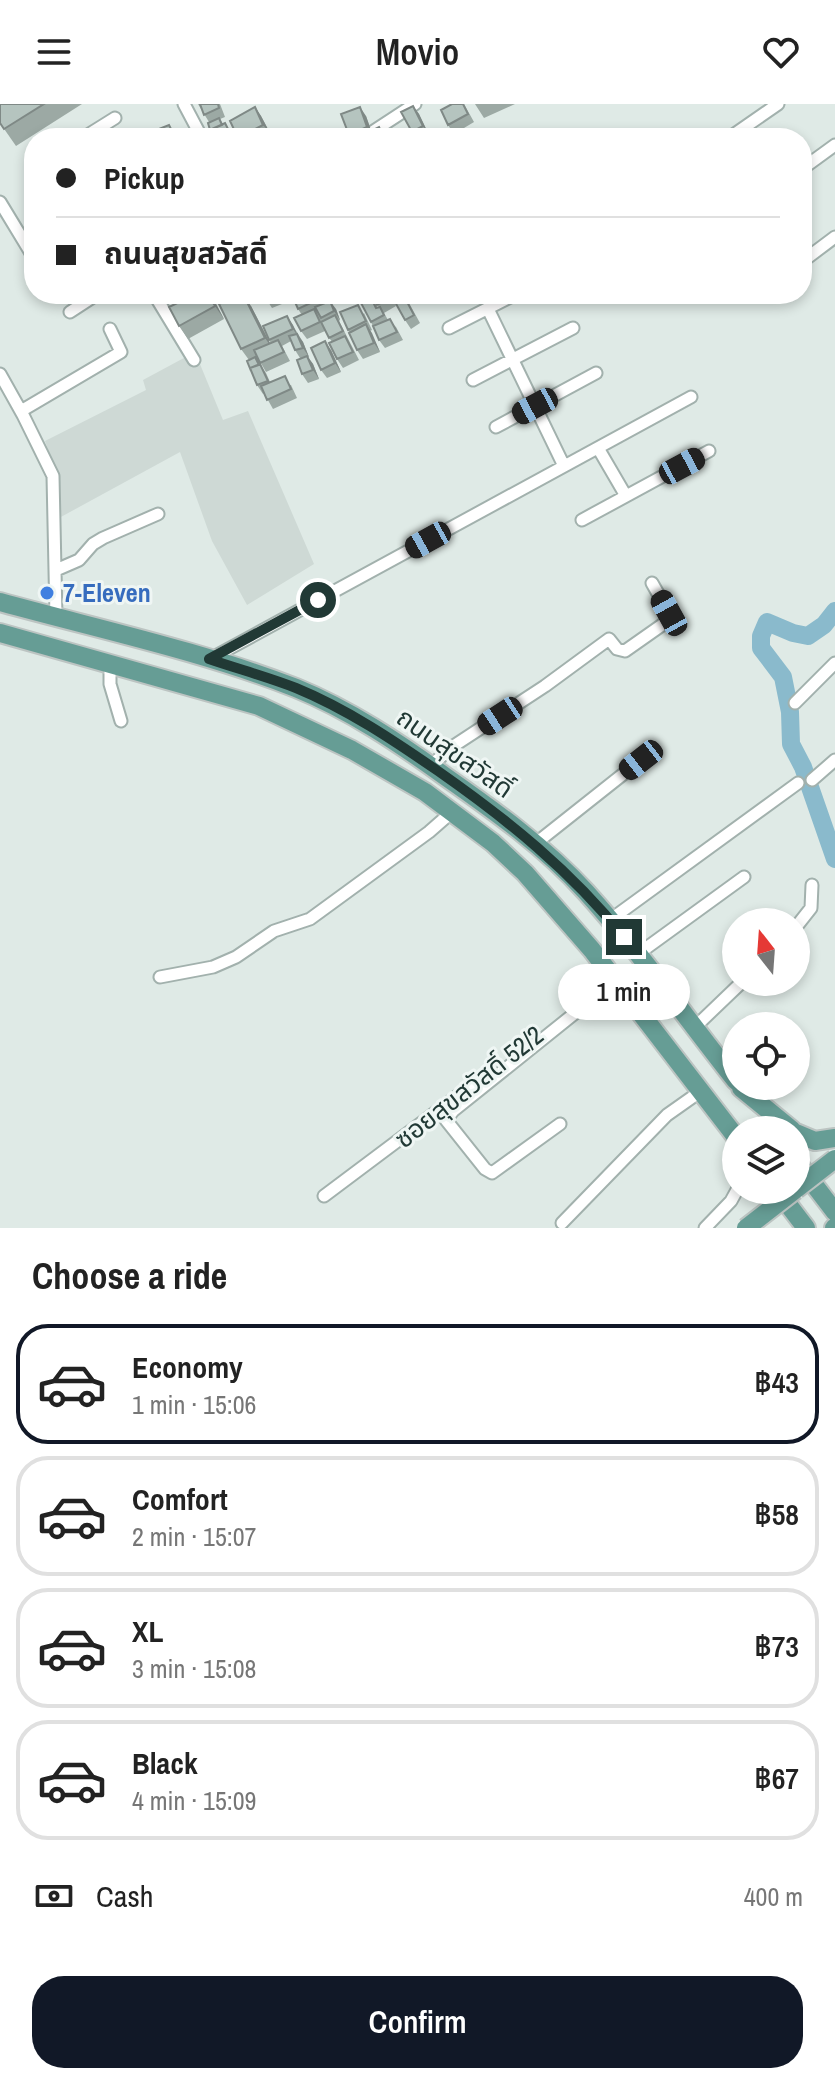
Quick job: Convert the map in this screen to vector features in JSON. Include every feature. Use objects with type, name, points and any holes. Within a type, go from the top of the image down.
[{"type":"main road","name":"ถนนสุขสวัสดิ์","points":[[0,602],[209,659],[297,689],[359,719],[494,811],[567,873],[638,954],[722,1063]]},
{"type":"main road","points":[[50,647],[56,617]]},
{"type":"main road","name":"ถนนสุขสวัสดิ์","points":[[0,633],[246,702],[301,723],[425,792],[493,843],[525,873],[613,978],[722,1118]]},
{"type":"main road","name":"ถนนสุขสวัสดิ์","points":[[750,1100],[762,1116]]},
{"type":"main road","points":[[757,1100],[775,1116]]},
{"type":"main road","points":[[810,1139],[835,1138]]},
{"type":"main road","points":[[810,1180],[835,1159]]},
{"type":"main road","points":[[810,1179],[835,1212]]},
{"type":"main road","points":[[746,1228],[780,1204]]},
{"type":"main road","points":[[796,1204],[803,1228]]},
{"type":"street","points":[[184,104],[197,128]]},
{"type":"street","points":[[378,128],[415,104]]},
{"type":"street","points":[[743,128],[778,104]]},
{"type":"street","points":[[99,128],[115,118]]},
{"type":"street","points":[[812,162],[835,145]]},
{"type":"street","points":[[0,202],[24,242]]},
{"type":"street","points":[[812,254],[835,237]]},
{"type":"street","points":[[70,312],[82,304]]},
{"type":"street","points":[[160,304],[194,360]]},
{"type":"street","points":[[449,328],[497,304]]},
{"type":"street","points":[[488,309],[564,466]]},
{"type":"street","points":[[473,380],[573,328]]},
{"type":"street","points":[[21,411],[121,352],[110,329]]},
{"type":"street","points":[[496,427],[596,373]]},
{"type":"street","points":[[0,374],[53,476],[56,617]]},
{"type":"street","points":[[209,659],[691,397]]},
{"type":"street","points":[[598,448],[626,496]]},
{"type":"street","points":[[582,520],[709,451]]},
{"type":"street","points":[[56,570],[79,560],[103,538],[158,514]]},
{"type":"street","points":[[430,766],[455,745],[545,686],[609,639],[617,649],[625,651],[667,620],[669,613],[652,583]]},
{"type":"street","points":[[795,703],[835,663]]},
{"type":"street","points":[[110,664],[110,684],[121,721]]},
{"type":"street","points":[[535,844],[641,760]]},
{"type":"street","points":[[812,780],[835,760]]},
{"type":"street","points":[[610,920],[798,783]]},
{"type":"street","points":[[160,977],[213,967],[236,957],[274,931],[310,919],[418,841],[453,811]]},
{"type":"street","points":[[638,954],[744,877]]},
{"type":"street","points":[[810,909],[812,885]]},
{"type":"street","points":[[560,1124],[492,1173],[485,1169],[446,1120],[613,978]]},
{"type":"street","name":"ซอยสุขสวัสดิ์ 52/2","points":[[324,1196],[613,978]]},
{"type":"street","points":[[694,1028],[727,996]]},
{"type":"street","points":[[562,1223],[667,1115],[701,1091]]},
{"type":"street","points":[[705,1228],[728,1204]]},
{"type":"shaded area","points":[[195,352],[223,420],[248,411],[314,564],[247,605],[212,541],[180,452],[59,518],[59,481],[45,441],[146,390],[143,380]]},
{"type":"building","points":[[0,104],[44,104],[4,129],[0,123]]},
{"type":"building","points":[[200,104],[218,104],[219,108],[204,115]]},
{"type":"building","points":[[452,104],[463,104],[468,114],[448,125],[441,110]]},
{"type":"building","points":[[413,106],[423,126],[410,128],[401,112]]},
{"type":"building","points":[[255,107],[263,125],[233,128],[230,121]]},
{"type":"building","points":[[360,107],[367,127],[346,128],[341,114]]},
{"type":"building","points":[[219,118],[222,125],[209,128],[208,123]]},
{"type":"building","points":[[175,304],[215,306],[179,326],[169,307]]},
{"type":"building","points":[[219,304],[248,304],[265,338],[241,349]]},
{"type":"building","points":[[331,304],[334,311],[321,318],[315,307]]},
{"type":"building","points":[[362,304],[380,307],[384,315],[371,322]]},
{"type":"building","points":[[396,304],[408,304],[414,315],[405,320]]},
{"type":"building","points":[[358,305],[366,321],[348,330],[340,312]]},
{"type":"building","points":[[314,309],[320,322],[301,331],[294,318]]},
{"type":"building","points":[[335,315],[343,331],[329,338],[321,322]]},
{"type":"building","points":[[287,316],[293,329],[269,340],[263,326]]},
{"type":"building","points":[[390,319],[397,332],[379,340],[373,326]]},
{"type":"building","points":[[366,324],[374,343],[357,350],[349,333]]},
{"type":"building","points":[[297,334],[303,348],[295,350],[289,336]]},
{"type":"building","points":[[345,336],[353,352],[337,359],[329,343]]},
{"type":"building","points":[[278,340],[284,352],[260,363],[254,350]]},
{"type":"building","points":[[325,341],[335,363],[321,370],[311,348]]},
{"type":"building","points":[[307,356],[313,370],[302,374],[297,360]]},
{"type":"building","points":[[255,357],[259,365],[250,368],[251,371],[247,361]]},
{"type":"building","points":[[260,364],[268,381],[257,385],[250,368]]},
{"type":"building","points":[[285,376],[291,389],[267,400],[261,386]]},
{"type":"waterway","points":[[835,611],[824,625],[808,636],[767,622],[761,636],[761,648],[783,677],[790,712],[791,744],[803,767],[835,859]]},
{"type":"place","name":"7-Eleven","points":[[47,593]]},
{"type":"route","points":[[318,600],[209,659],[297,689],[359,719],[398,743],[530,840],[584,890],[624,937]]}]
